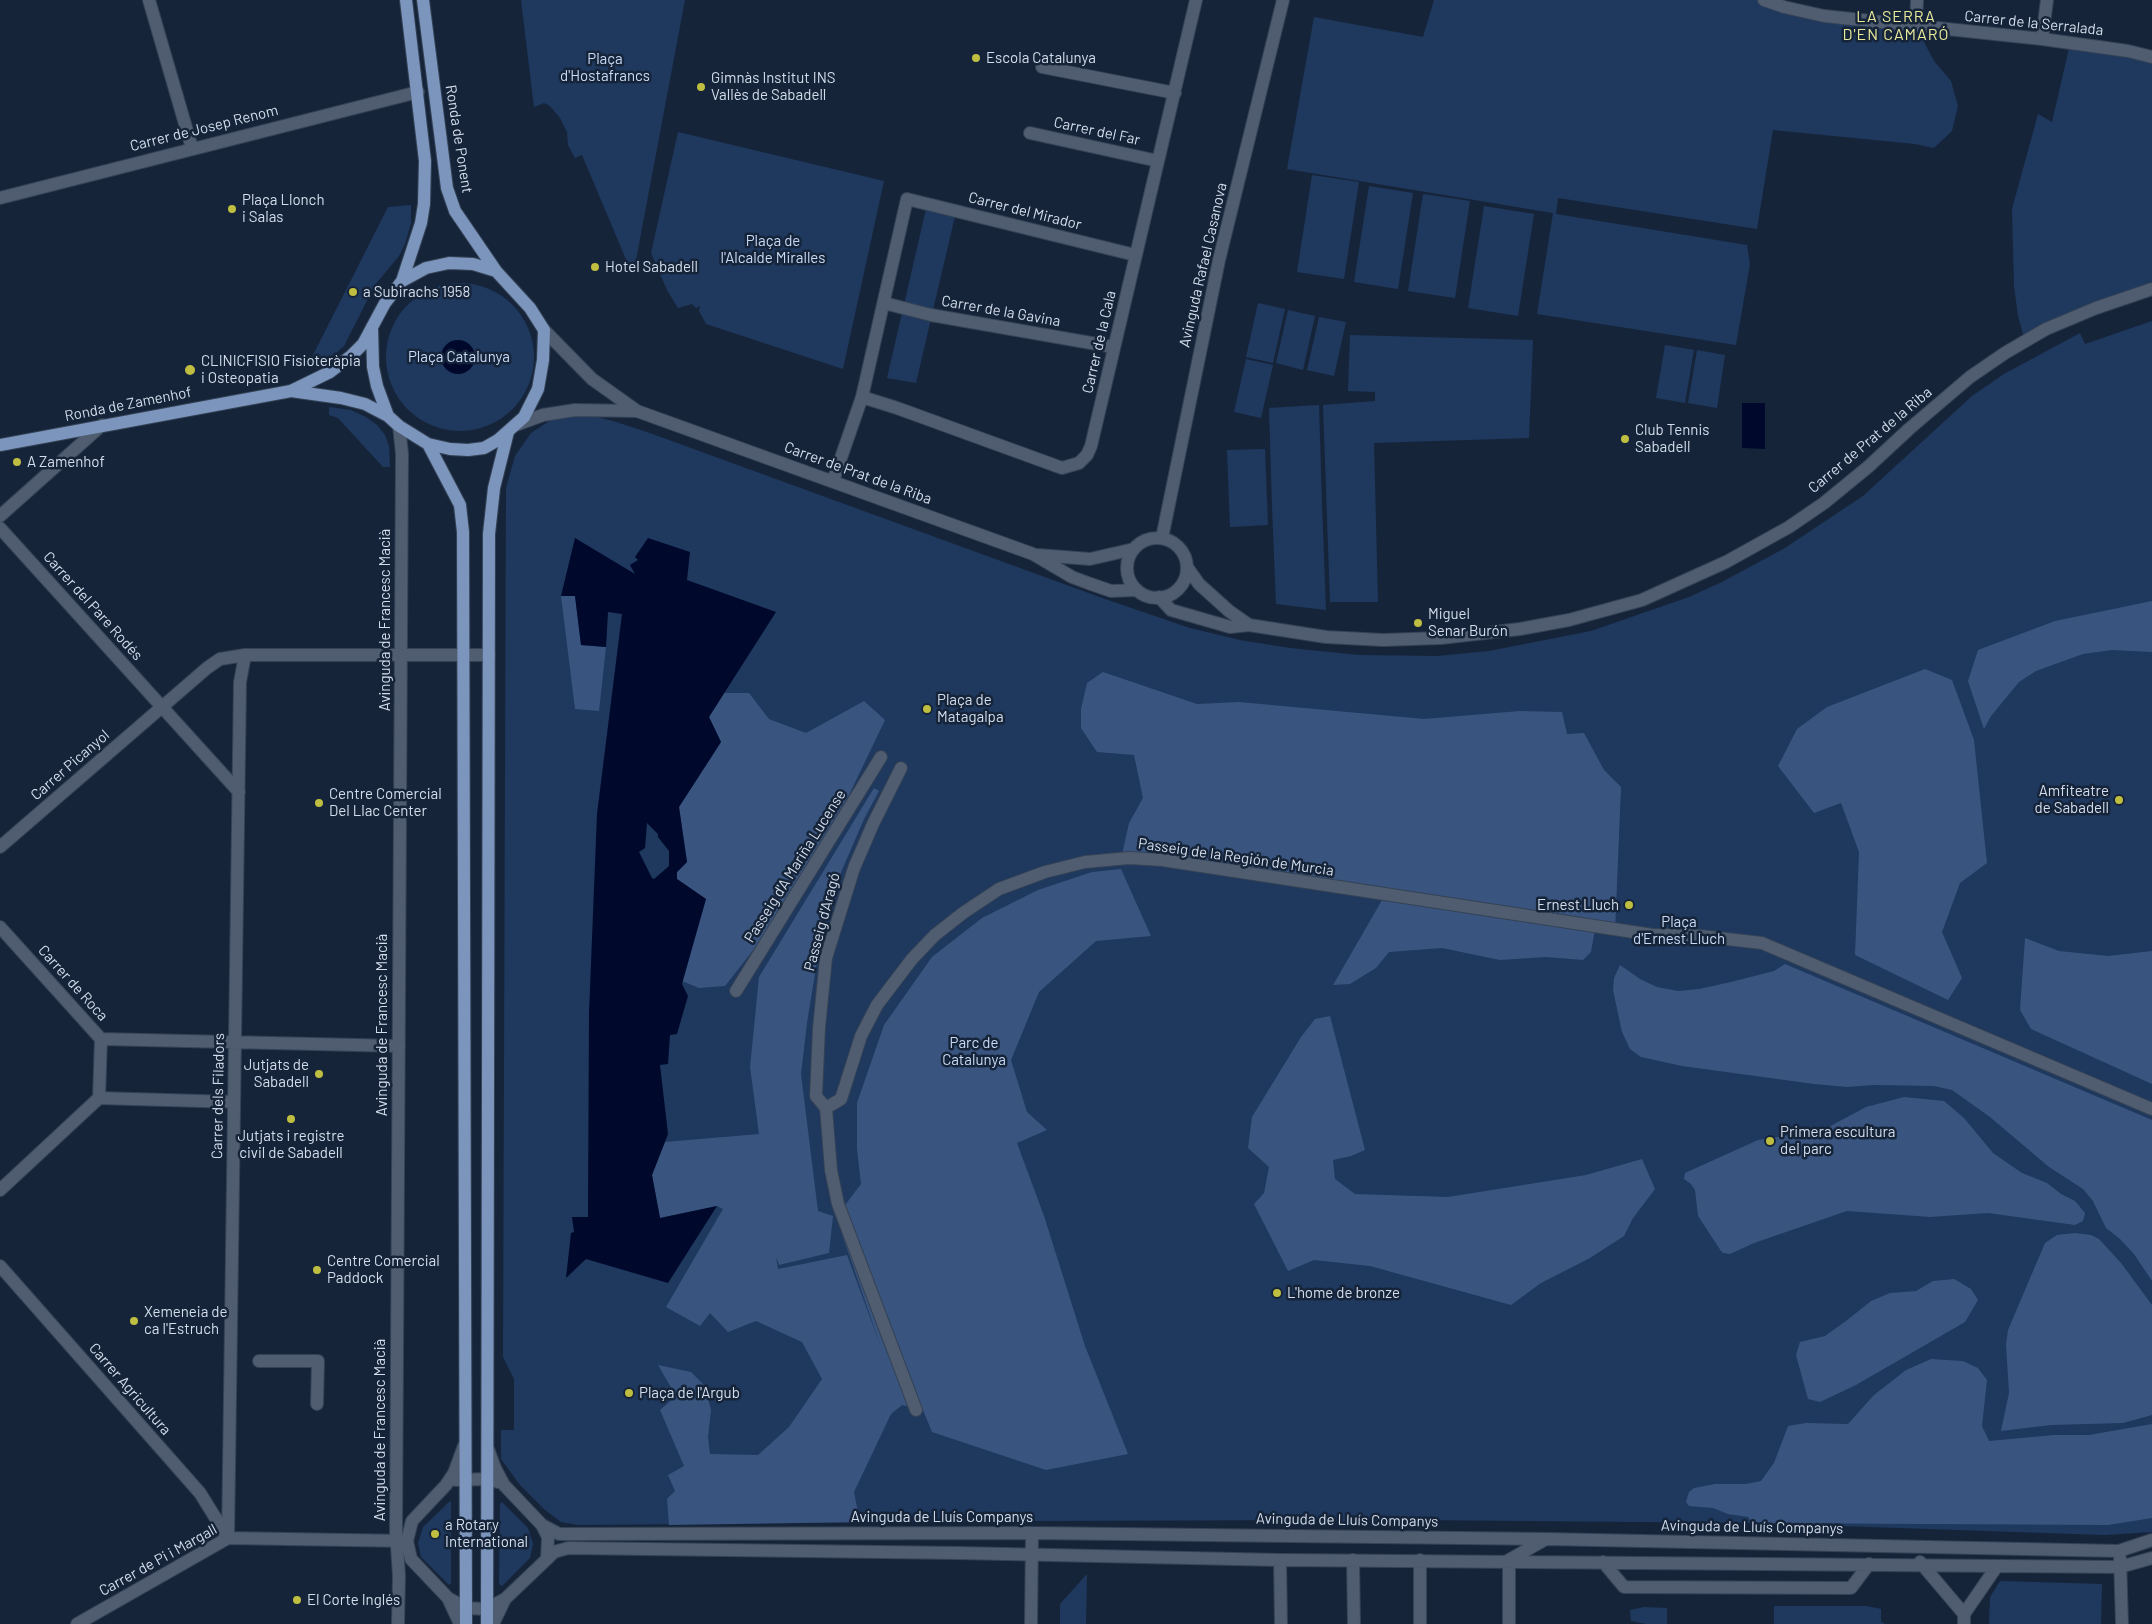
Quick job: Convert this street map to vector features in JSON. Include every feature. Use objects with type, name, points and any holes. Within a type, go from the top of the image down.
[{"type":"main road","points":[[402,281],[421,223],[424,204],[425,161],[406,0]]},
{"type":"main road","name":"Ronda de Ponent","points":[[423,0],[447,188],[455,211],[496,271],[530,308],[544,330]]},
{"type":"main road","points":[[402,281],[426,268],[449,263],[473,264],[496,271]]},
{"type":"main road","name":"Ronda de Zamenhof","points":[[0,445],[291,391],[330,372],[351,356],[363,344],[385,303],[402,281]]},
{"type":"main road","points":[[372,327],[373,367],[377,386],[388,416],[399,426],[428,444],[450,449],[468,450],[484,448],[512,429],[524,417],[538,389],[543,360],[544,330]]},
{"type":"main road","name":"Ronda de Zamenhof","points":[[291,391],[342,398],[365,404],[388,416]]},
{"type":"main road","name":"Avinguda de Francesc Macià","points":[[487,1624],[491,505],[512,429]]},
{"type":"main road","name":"Avinguda de Francesc Macià","points":[[428,444],[460,505],[462,519],[466,1624]]},
{"type":"street","points":[[149,0],[192,148]]},
{"type":"street","name":"Carrer de la Cala","points":[[862,397],[1062,468],[1079,463],[1087,455],[1092,446],[1196,0]]},
{"type":"street","name":"Avinguda Rafael Casanova","points":[[1162,538],[1219,260],[1283,0]]},
{"type":"street","name":"Carrer de la Serralada","points":[[1764,0],[1784,7],[1824,16],[2042,39],[2128,51],[2152,58]]},
{"type":"street","points":[[1916,27],[1917,0]]},
{"type":"street","points":[[2042,39],[2047,0]]},
{"type":"street","points":[[1042,67],[1174,93]]},
{"type":"street","name":"Carrer de Josep Renom","points":[[0,198],[418,92]]},
{"type":"street","name":"Carrer del Far","points":[[1030,133],[1158,161]]},
{"type":"street","name":"Carrer del Mirador","points":[[884,303],[907,199],[1135,255]]},
{"type":"street","name":"Carrer de Prat de la Riba","points":[[1159,597],[1171,610],[1230,627],[1249,625],[1326,637],[1383,640],[1441,638],[1520,629],[1569,620],[1642,600],[1726,562],[1789,526],[1824,503],[1970,377],[2005,353],[2046,329],[2096,308],[2152,289]]},
{"type":"street","points":[[833,481],[862,397],[884,303]]},
{"type":"street","name":"Carrer de la Gavina","points":[[884,303],[931,315],[1114,347]]},
{"type":"street","points":[[544,330],[592,379],[637,411]]},
{"type":"street","points":[[512,429],[544,415],[575,410],[637,411]]},
{"type":"street","name":"Carrer de Prat de la Riba","points":[[637,411],[1033,554],[1072,577],[1111,591],[1137,590]]},
{"type":"street","points":[[0,516],[102,425]]},
{"type":"street","name":"Avinguda de Francesc Macià","points":[[398,1624],[398,1576],[402,1541],[399,1046],[402,454],[399,426]]},
{"type":"street","name":"Carrer del Pare Rodés","points":[[0,528],[238,792]]},
{"type":"street","points":[[1151,538],[1162,538],[1177,545],[1182,552],[1187,568],[1181,585],[1175,592],[1159,597],[1151,597],[1137,590],[1131,583],[1127,566],[1134,549],[1142,542],[1151,538]]},
{"type":"street","name":"Carrer de Prat de la Riba","points":[[1033,554],[1090,559],[1134,549]]},
{"type":"street","name":"Carrer de Prat de la Riba","points":[[1187,568],[1199,584],[1229,611],[1249,625]]},
{"type":"street","points":[[162,707],[220,659],[245,655],[489,655]]},
{"type":"street","name":"Carrer dels Filadors","points":[[228,1538],[240,682],[245,655]]},
{"type":"street","name":"Carrer Picanyol","points":[[0,848],[162,707]]},
{"type":"street","name":"Passeig d'A Mariña Lucense","points":[[736,991],[881,757]]},
{"type":"street","name":"Passeig d'Aragó","points":[[826,1108],[816,1096],[819,1028],[826,958],[854,868],[873,824],[901,768]]},
{"type":"street","name":"Passeig de la Región de Murcia","points":[[826,1108],[841,1099],[861,1036],[877,1006],[912,959],[935,935],[963,913],[999,889],[1045,872],[1085,862],[1129,858],[1162,860],[1653,935],[1710,936],[1762,943],[2152,1109]]},
{"type":"street","name":"Carrer de Roca","points":[[0,927],[101,1039],[99,1098]]},
{"type":"street","points":[[101,1039],[399,1046]]},
{"type":"street","points":[[0,1190],[99,1098],[234,1102]]},
{"type":"street","points":[[826,1108],[832,1170],[838,1204],[916,1410]]},
{"type":"street","name":"Carrer Agricultura","points":[[0,1266],[200,1494],[228,1538]]},
{"type":"street","points":[[259,1361],[318,1361],[317,1404]]},
{"type":"street","name":"Avinguda de Francesc Macià","points":[[402,1541],[412,1521],[446,1485],[454,1473],[465,1444]]},
{"type":"street","name":"Avinguda de Francesc Macià","points":[[488,1447],[495,1468],[504,1485],[542,1525]]},
{"type":"street","name":"Avinguda de Francesc Macià","points":[[446,1485],[454,1480],[465,1478],[495,1480],[504,1485]]},
{"type":"street","points":[[542,1525],[548,1537],[547,1559]]},
{"type":"street","name":"Avinguda de Lluís Companys","points":[[542,1525],[559,1534],[1032,1533],[1547,1539],[2120,1551],[2152,1540]]},
{"type":"street","points":[[1031,1624],[1032,1533]]},
{"type":"street","name":"Carrer de Pi i Margall","points":[[78,1624],[228,1538],[402,1541]]},
{"type":"street","points":[[1510,1560],[1547,1539]]},
{"type":"street","name":"Avinguda de Francesc Macià","points":[[402,1541],[411,1559],[448,1598],[466,1608],[486,1608],[505,1599],[547,1559]]},
{"type":"street","points":[[1907,1546],[1964,1619],[1997,1566]]},
{"type":"street","points":[[547,1559],[554,1552],[568,1548],[959,1553],[1280,1560],[1510,1560],[2120,1567],[2152,1558]]},
{"type":"street","points":[[2120,1551],[2122,1624]]},
{"type":"street","points":[[1280,1560],[1281,1624]]},
{"type":"street","points":[[1353,1560],[1354,1624]]},
{"type":"street","points":[[1420,1560],[1420,1624]]},
{"type":"street","points":[[1509,1624],[1510,1560]]},
{"type":"street","points":[[1603,1562],[1624,1587],[1850,1588],[1870,1564]]},
{"type":"street","name":"Avinguda de Francesc Macià","points":[[448,1598],[460,1624]]},
{"type":"street","name":"Avinguda de Francesc Macià","points":[[493,1624],[505,1599]]},
{"type":"green space","name":"Plaça d'Hostafrancs","points":[[521,0],[685,0],[633,276],[582,155],[575,158],[568,145],[567,132],[560,118],[550,106],[544,103],[534,107]]},
{"type":"green space","points":[[1434,0],[1764,0],[1916,27],[1934,61],[1951,81],[1958,106],[1952,131],[1934,148],[1915,144],[1773,130],[1757,229],[1558,198],[1556,214],[1747,245],[1750,264],[1736,345],[1537,314],[1553,213],[1287,169],[1314,17],[1423,37]]},
{"type":"green space","points":[[2070,44],[2152,57],[2152,289],[2025,341],[2018,316],[2014,286],[2012,209],[2038,114],[2052,122]]},
{"type":"green space","name":"Plaça de l'Alcalde Miralles","points":[[678,132],[884,181],[843,369],[706,324],[699,311],[700,306],[696,308],[692,304],[678,308],[667,290],[651,253]]},
{"type":"green space","points":[[1312,175],[1359,182],[1344,279],[1297,272]]},
{"type":"green space","points":[[1369,186],[1413,193],[1398,289],[1354,282]]},
{"type":"green space","points":[[1423,194],[1470,201],[1455,298],[1408,291]]},
{"type":"green space","points":[[411,205],[411,223],[405,244],[399,256],[375,285],[344,346],[334,355],[311,359],[388,207]]},
{"type":"green space","points":[[1484,206],[1534,214],[1518,316],[1468,308]]},
{"type":"green space","points":[[926,209],[955,216],[916,383],[887,378]]},
{"type":"green space","name":"Plaça Catalunya","points":[[460,283],[474,284],[488,289],[501,295],[512,305],[522,316],[528,329],[533,343],[533,371],[528,385],[522,398],[512,409],[501,419],[488,425],[474,430],[460,431],[446,430],[432,425],[419,419],[408,409],[398,398],[392,385],[387,371],[386,357],[387,343],[392,329],[398,316],[408,305],[419,295],[432,289],[446,284]]},
{"type":"green space","points":[[1258,303],[1285,309],[1273,363],[1246,357]]},
{"type":"green space","points":[[1288,310],[1315,316],[1303,370],[1276,363]]},
{"type":"green space","points":[[1319,317],[1346,322],[1334,376],[1307,370]]},
{"type":"green space","name":"Parc de Catalunya","points":[[2152,321],[2152,1532],[2105,1535],[1752,1523],[1415,1520],[1349,1523],[1328,1520],[578,1525],[561,1522],[545,1510],[520,1485],[501,1459],[501,1430],[514,1430],[514,1379],[503,1357],[506,488],[515,456],[531,433],[554,418],[584,414],[613,421],[1190,628],[1240,640],[1290,648],[1359,655],[1437,656],[1489,651],[1591,631],[1689,597],[1722,582],[1785,548],[1863,496],[1972,396],[2004,374],[2080,333],[2085,344]]},
{"type":"green space","points":[[1350,335],[1533,340],[1529,438],[1374,443],[1378,602],[1330,602],[1323,405],[1375,401],[1375,392],[1348,391]]},
{"type":"green space","points":[[1665,345],[1694,350],[1685,403],[1656,398]]},
{"type":"green space","points":[[1697,350],[1725,355],[1717,408],[1688,403]]},
{"type":"green space","points":[[1246,359],[1273,365],[1261,418],[1234,412]]},
{"type":"green space","points":[[1319,405],[1326,610],[1276,604],[1272,506],[1269,408]]},
{"type":"green space","points":[[329,407],[351,410],[377,425],[385,435],[389,446],[390,467],[383,467],[338,418],[329,415]]},
{"type":"green space","points":[[1265,449],[1268,525],[1230,527],[1227,450]]},
{"type":"green space","points":[[561,596],[575,596],[581,645],[606,647],[599,711],[575,709]]},
{"type":"green space","points":[[2152,601],[2152,652],[2112,650],[2083,654],[2036,671],[2019,682],[1991,716],[1984,729],[1968,681],[1978,650],[2055,621]]},
{"type":"green space","points":[[1925,669],[1952,680],[1974,740],[1987,863],[1960,883],[1942,932],[1962,978],[1948,1000],[1855,955],[1859,852],[1841,803],[1814,813],[1778,766],[1797,729],[1827,707]]},
{"type":"green space","points":[[1103,672],[1197,704],[1239,702],[1424,719],[1520,711],[1562,712],[1567,734],[1584,733],[1604,770],[1621,787],[1615,932],[1595,929],[1591,952],[1583,960],[1546,957],[1500,960],[1442,948],[1389,952],[1376,968],[1350,984],[1333,985],[1385,895],[1121,859],[1129,823],[1143,798],[1134,755],[1097,752],[1081,728],[1081,709],[1087,683]]},
{"type":"green space","points":[[724,693],[749,693],[769,719],[806,733],[864,701],[885,720],[849,795],[758,944],[725,986],[699,988],[682,981],[706,899],[677,879],[677,872],[687,862],[679,807],[721,742],[709,717]]},
{"type":"green space","points":[[874,788],[879,791],[864,819],[839,877],[818,955],[801,1074],[818,1211],[833,1216],[829,1253],[779,1265],[776,1257],[778,1269],[847,1255],[881,1347],[836,1217],[861,1184],[857,1149],[857,1103],[884,1025],[932,957],[982,918],[1038,890],[1092,872],[1121,869],[1151,936],[1096,941],[1039,992],[1011,1060],[1027,1112],[1047,1130],[1017,1143],[1044,1216],[1085,1346],[1128,1454],[1046,1470],[932,1432],[923,1410],[902,1405],[891,1414],[854,1492],[860,1522],[669,1525],[667,1499],[675,1491],[668,1475],[684,1466],[660,1410],[676,1396],[658,1365],[691,1372],[705,1386],[711,1410],[708,1437],[710,1454],[758,1455],[789,1427],[822,1379],[802,1342],[756,1321],[728,1332],[710,1313],[700,1326],[666,1307],[723,1209],[717,1206],[660,1218],[652,1175],[665,1142],[759,1134],[750,1067],[759,977]]},
{"type":"green space","points":[[2025,938],[2059,951],[2108,956],[2152,951],[2152,1084],[2031,1029],[2020,1010]]},
{"type":"green space","points":[[1785,964],[2152,1120],[2152,1281],[2134,1254],[2106,1228],[2093,1201],[2083,1189],[2049,1167],[1990,1117],[1952,1090],[1934,1086],[1873,1085],[1847,1087],[1814,1084],[1682,1066],[1641,1057],[1630,1049],[1622,1032],[1613,990],[1614,978],[1620,965],[1640,979],[1657,987],[1678,991],[1699,989],[1731,982],[1774,971]]},
{"type":"green space","points":[[1330,1016],[1365,1150],[1351,1156],[1333,1160],[1335,1179],[1355,1194],[1448,1197],[1586,1175],[1642,1159],[1655,1189],[1633,1218],[1624,1236],[1590,1258],[1541,1283],[1511,1305],[1370,1266],[1314,1260],[1288,1271],[1254,1204],[1264,1193],[1269,1167],[1248,1148],[1252,1117],[1301,1037],[1315,1019]]},
{"type":"green space","points":[[1904,1097],[1944,1101],[1964,1118],[1993,1153],[2022,1173],[2047,1183],[2061,1194],[2075,1201],[2085,1213],[2083,1221],[2075,1225],[1988,1213],[1930,1217],[1847,1211],[1754,1243],[1730,1254],[1721,1251],[1698,1216],[1695,1190],[1684,1179],[1685,1173],[1758,1140],[1823,1130],[1866,1107]]},
{"type":"green space","points":[[2075,1233],[2091,1235],[2099,1239],[2121,1263],[2152,1305],[2152,1415],[2123,1423],[2051,1425],[2001,1431],[2009,1393],[2006,1345],[2008,1330],[2045,1243],[2057,1235]]},
{"type":"green space","points":[[1954,1279],[1971,1289],[1978,1300],[1965,1322],[1856,1385],[1820,1402],[1808,1399],[1796,1355],[1800,1342],[1825,1336],[1871,1301],[1890,1293],[1916,1291],[1933,1281]]},
{"type":"green space","points":[[1931,1359],[1963,1361],[1978,1368],[1987,1380],[1982,1426],[1989,1441],[2054,1435],[2089,1435],[2152,1424],[2152,1518],[2108,1525],[1752,1523],[1748,1517],[1728,1514],[1713,1508],[1689,1506],[1686,1502],[1689,1492],[1694,1488],[1715,1484],[1746,1484],[1761,1481],[1774,1463],[1788,1426],[1806,1423],[1848,1424],[1874,1395],[1906,1370]]},
{"type":"green space","points":[[450,1501],[451,1583],[449,1585],[421,1557],[418,1543],[423,1527]]},
{"type":"green space","points":[[502,1502],[528,1528],[533,1544],[530,1558],[502,1586],[499,1584],[500,1504]]},
{"type":"green space","points":[[1087,1574],[1086,1624],[1060,1624],[1060,1604]]},
{"type":"green space","points":[[2000,1581],[2102,1584],[2101,1624],[1989,1624],[1990,1597]]},
{"type":"green space","points":[[1774,1606],[1867,1606],[1881,1609],[1881,1622],[1885,1624],[1774,1624]]},
{"type":"green space","points":[[1644,1607],[1667,1608],[1667,1624],[1646,1624],[1631,1621],[1630,1610]]},
{"type":"shaded area","points":[[458,340],[470,345],[475,357],[470,369],[458,374],[446,369],[441,357],[446,345]]},
{"type":"shaded area","points":[[1742,403],[1765,403],[1765,449],[1742,448]]},
{"type":"shaded area","points":[[575,538],[635,574],[630,565],[638,560],[635,557],[648,538],[690,552],[687,580],[776,612],[709,717],[721,742],[679,807],[687,862],[677,872],[677,879],[706,899],[682,984],[688,996],[677,1034],[670,1035],[668,1064],[660,1065],[668,1134],[652,1175],[660,1218],[717,1206],[668,1283],[586,1259],[566,1278],[571,1233],[574,1232],[572,1217],[588,1217],[589,1013],[597,814],[622,614],[608,612],[606,647],[581,645],[575,596],[561,596]],"holes":[[[647,823],[658,834],[658,837],[669,851],[669,866],[654,879],[639,852],[645,848]]]},
{"type":"place","name":"Escola Catalunya","points":[[976,58]]},
{"type":"place","name":"Gimnàs Institut INS Vallès de Sabadell","points":[[701,87]]},
{"type":"place","name":"Plaça Llonch i Salas","points":[[232,209]]},
{"type":"place","name":"Hotel Sabadell","points":[[595,267]]},
{"type":"place","name":"a Subirachs 1958","points":[[353,292]]},
{"type":"place","name":"CLINICFISIO Fisioteràpia i Osteopatia","points":[[190,370]]},
{"type":"place","name":"Club Tennis Sabadell","points":[[1625,439]]},
{"type":"place","name":"A Zamenhof","points":[[17,462]]},
{"type":"place","name":"Miguel Senar Burón","points":[[1418,623]]},
{"type":"place","name":"Plaça de Matagalpa","points":[[927,709]]},
{"type":"place","name":"Amfiteatre de Sabadell","points":[[2119,800]]},
{"type":"place","name":"Centre Comercial Del Llac Center","points":[[319,803]]},
{"type":"place","name":"Ernest Lluch","points":[[1629,905]]},
{"type":"place","name":"Jutjats de Sabadell","points":[[319,1074]]},
{"type":"place","name":"Jutjats i registre civil de Sabadell","points":[[291,1119]]},
{"type":"place","name":"Primera escultura del parc","points":[[1770,1141]]},
{"type":"place","name":"Centre Comercial Paddock","points":[[317,1270]]},
{"type":"place","name":"L'home de bronze","points":[[1277,1293]]},
{"type":"place","name":"Xemeneia de ca l'Estruch","points":[[134,1321]]},
{"type":"place","name":"Plaça de l'Argub","points":[[629,1393]]},
{"type":"place","name":"a Rotary International","points":[[435,1534]]},
{"type":"place","name":"El Corte Inglés","points":[[297,1600]]},
{"type":"district","name":"LA SERRA D'EN CAMARÓ","points":[[1896,26]]},
{"type":"park label","name":"Plaça d'Ernest Lluch","points":[[1679,930]]}]
